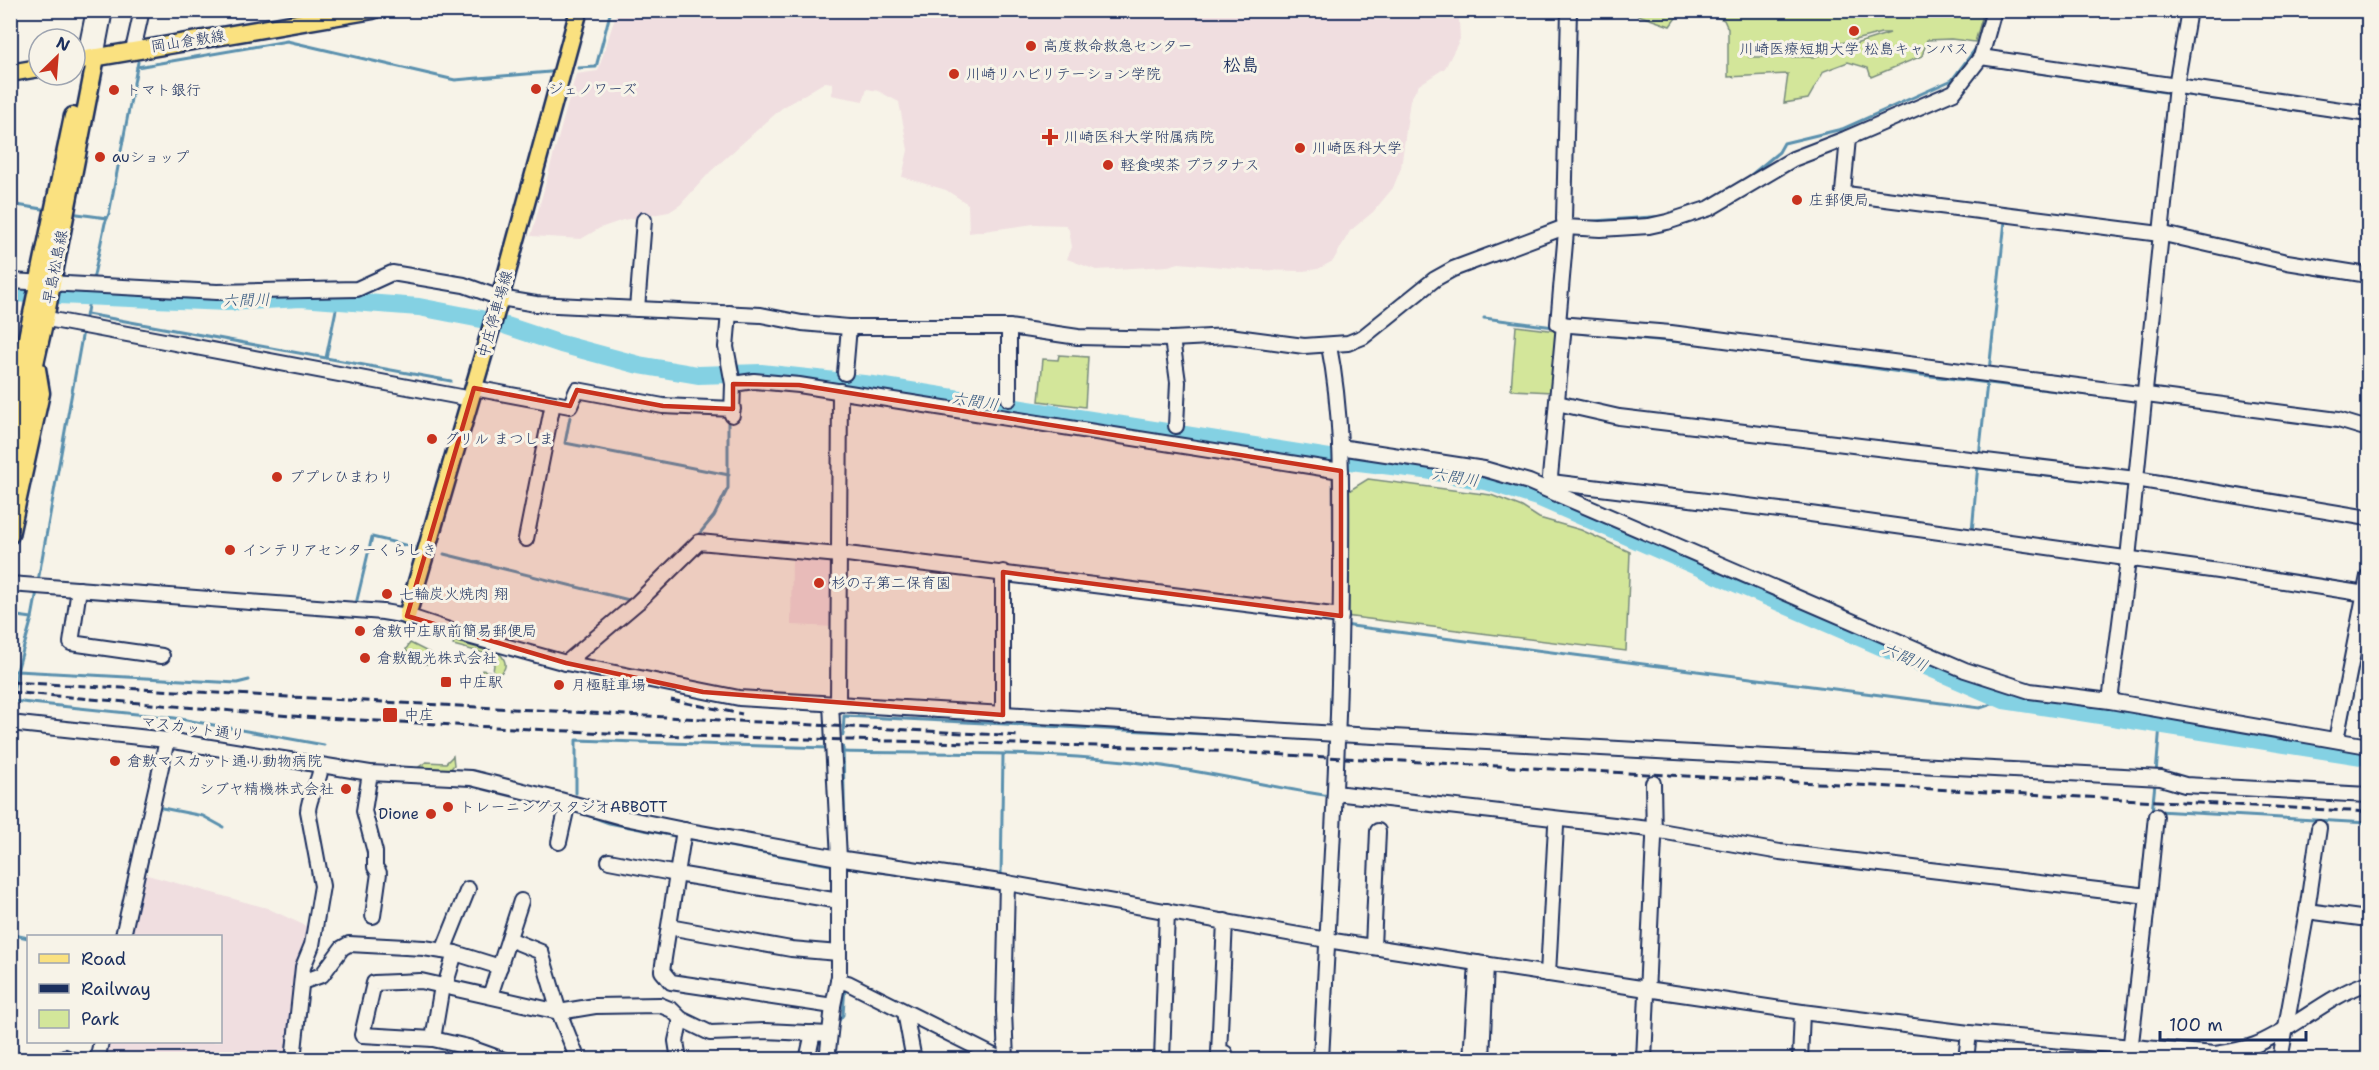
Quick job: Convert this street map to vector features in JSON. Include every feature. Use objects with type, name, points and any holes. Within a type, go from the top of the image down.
[{"type":"main road","name":"岡山倉敷線","points":[[87,59],[373,10]]},
{"type":"main road","name":"中庄停車場線","points":[[407,616],[500,297],[579,10]]},
{"type":"main road","points":[[10,73],[27,70]]},
{"type":"main road","name":"早島松島線","points":[[10,420],[42,297],[80,87]]},
{"type":"main road","name":"早島松島線","points":[[10,476],[23,370]]},
{"type":"main road","points":[[10,535],[41,393],[23,370]]},
{"type":"street","points":[[87,48],[94,10]]},
{"type":"street","points":[[87,54],[105,10]]},
{"type":"street","points":[[134,50],[142,10]]},
{"type":"street","points":[[1569,10],[1565,227],[1558,324],[1564,329],[1671,333],[1989,375],[2143,399],[2338,420],[2368,429]]},
{"type":"street","points":[[42,297],[93,287],[217,292],[357,289],[392,273],[464,285],[500,297],[537,304],[761,315],[802,323],[849,327],[1009,327],[1078,337],[1172,339],[1229,336],[1304,346],[1348,343],[1363,337],[1435,279],[1453,269],[1565,227],[1633,228],[1667,222],[1710,208],[1793,159],[1954,92],[1981,57],[1994,10]]},
{"type":"street","points":[[2109,702],[2128,563],[2175,91],[2189,10]]},
{"type":"street","points":[[1981,57],[2175,91],[2368,114]]},
{"type":"street","points":[[1845,139],[1843,192],[1846,194],[2161,238],[2368,275]]},
{"type":"street","points":[[637,309],[644,220]]},
{"type":"street","points":[[10,281],[42,297],[84,326],[472,393],[570,406],[577,390],[663,406],[730,411],[732,378],[726,346],[729,313]]},
{"type":"street","points":[[845,373],[849,327]]},
{"type":"street","points":[[1009,327],[1009,399]]},
{"type":"street","points":[[1548,486],[1564,329]]},
{"type":"street","points":[[1172,339],[1178,382],[1176,426]]},
{"type":"street","points":[[1321,1059],[1335,796],[1334,737],[1338,619],[1337,470],[1340,449],[1335,377],[1329,345]]},
{"type":"street","points":[[732,378],[843,392],[1337,470]]},
{"type":"street","points":[[827,1059],[832,1006],[843,982],[839,953],[842,862],[834,748],[839,705],[843,392]]},
{"type":"street","points":[[526,539],[553,403]]},
{"type":"street","points":[[1557,403],[1619,417],[2136,479],[2368,518]]},
{"type":"street","points":[[1340,449],[1484,469],[1548,486],[1796,512],[1971,537],[2128,563],[2280,580],[2366,597]]},
{"type":"street","points":[[1548,486],[1965,670],[2030,691],[2109,702],[2368,746]]},
{"type":"street","points":[[566,663],[638,602],[699,542],[841,555],[1338,619]]},
{"type":"street","points":[[1003,576],[1003,715]]},
{"type":"street","points":[[2341,741],[2368,576]]},
{"type":"street","points":[[10,584],[383,612],[407,616],[461,634],[566,663],[738,698],[1334,737],[2156,778],[2185,785],[2368,795]]},
{"type":"street","points":[[79,589],[71,643],[162,656]]},
{"type":"street","name":"マスカット通り","points":[[10,723],[168,740],[370,773],[471,778],[568,802],[683,836],[1005,886],[1225,926],[1373,947],[1481,967],[1548,974],[1647,993],[1968,1037],[2127,1050],[2215,1054],[2254,1046],[2324,1005],[2368,983]]},
{"type":"street","points":[[123,935],[168,740]]},
{"type":"street","points":[[293,1059],[303,967],[312,945],[322,886],[308,811],[308,803],[321,766]]},
{"type":"street","points":[[370,773],[364,811],[375,852],[375,867],[379,873],[373,916]]},
{"type":"street","points":[[1644,1059],[1654,834],[1653,783]]},
{"type":"street","points":[[1335,796],[2143,895]]},
{"type":"street","points":[[559,843],[568,802]]},
{"type":"street","points":[[2127,1050],[2143,895],[2157,816]]},
{"type":"street","points":[[1548,974],[1556,826]]},
{"type":"street","points":[[2280,1059],[2307,911],[2319,828]]},
{"type":"street","points":[[1373,947],[1378,831]]},
{"type":"street","points":[[683,836],[662,971],[671,982],[832,1006]]},
{"type":"street","points":[[609,861],[839,901]]},
{"type":"street","points":[[843,982],[1004,1059],[1005,886]]},
{"type":"street","points":[[433,1039],[449,952],[468,889]]},
{"type":"street","points":[[490,996],[521,901]]},
{"type":"street","points":[[2307,911],[2368,920]]},
{"type":"street","points":[[1162,1059],[1167,915]]},
{"type":"street","points":[[1225,926],[1219,1053],[1225,1053],[1225,1059]]},
{"type":"street","points":[[669,927],[791,949],[839,953]]},
{"type":"street","points":[[509,939],[541,952],[559,1012],[578,1059]]},
{"type":"street","points":[[302,982],[322,975],[342,948],[349,944],[449,952],[501,967]]},
{"type":"street","points":[[1471,1059],[1481,967]]},
{"type":"street","points":[[1481,967],[1482,1059]]},
{"type":"street","points":[[504,1059],[433,1039],[362,1035],[374,983],[421,981],[559,1012],[595,1006],[660,1005],[710,1034],[765,1031],[830,1034]]},
{"type":"street","points":[[905,1012],[914,1059]]},
{"type":"street","points":[[1800,1059],[1802,1016]]},
{"type":"street","points":[[679,1059],[676,1041],[681,1019]]},
{"type":"street","points":[[807,1059],[813,1033]]},
{"type":"street","points":[[1966,1059],[1968,1037]]},
{"type":"street","points":[[97,1059],[100,1043]]},
{"type":"street","points":[[455,1059],[460,1045]]},
{"type":"street","points":[[62,1059],[65,1057],[72,1059]]},
{"type":"highlighted area","points":[[733,384],[799,385],[1341,471],[1341,616],[1003,572],[1003,715],[703,692],[566,663],[407,616],[474,388],[570,406],[577,390],[663,406],[733,409]]},
{"type":"shaded area","name":"川崎医科大学附属病院","points":[[1455,10],[1459,20],[1460,39],[1445,68],[1419,85],[1410,100],[1401,168],[1393,188],[1373,212],[1350,231],[1333,261],[1318,269],[1255,270],[1179,263],[1168,266],[1096,270],[1067,259],[1072,247],[1066,225],[1034,224],[969,233],[968,204],[946,190],[902,177],[908,150],[899,102],[878,91],[867,89],[863,101],[831,95],[833,83],[825,82],[782,108],[711,171],[680,205],[669,212],[623,220],[600,228],[581,239],[531,236],[576,74],[598,71],[617,11]]},
{"type":"shaded area","points":[[792,556],[835,559],[835,627],[791,625]]},
{"type":"shaded area","points":[[140,873],[267,908],[308,927],[291,1059],[100,1060],[104,1043],[222,1043],[222,935],[126,935]]},
{"type":"green space","points":[[1634,10],[1681,11],[1670,26],[1635,14]]},
{"type":"green space","points":[[1984,10],[1975,42],[1951,39],[1927,40],[1922,56],[1871,77],[1868,68],[1848,62],[1824,71],[1808,99],[1784,103],[1788,74],[1728,77],[1728,29],[1724,20],[1704,11]],"holes":[[[1890,33],[1814,57],[1749,57],[1749,46],[1800,49]]]},
{"type":"green space","points":[[1516,326],[1557,331],[1552,392],[1511,390]]},
{"type":"green space","points":[[1059,355],[1088,357],[1085,407],[1039,401],[1043,359],[1058,360]]},
{"type":"green space","points":[[1368,479],[1491,495],[1522,507],[1539,518],[1581,530],[1630,552],[1626,651],[1345,616],[1347,492]]},
{"type":"green space","points":[[454,641],[501,655],[505,665],[504,670],[491,677],[480,678],[482,670],[493,672],[495,656],[453,645]]},
{"type":"green space","points":[[410,643],[432,654],[434,658],[431,663],[426,664],[407,652],[406,649]]},
{"type":"green space","points":[[453,756],[454,765],[449,771],[425,770],[419,767],[426,762],[446,763]]},
{"type":"waterway","points":[[578,68],[596,67],[611,10]]},
{"type":"waterway","points":[[1745,180],[1779,152],[1784,143],[1842,129],[1952,80],[1977,47],[1986,10]]},
{"type":"waterway","points":[[137,67],[287,41],[455,80],[550,72]]},
{"type":"waterway","points":[[93,280],[109,214],[138,62]]},
{"type":"waterway","points":[[1986,65],[2171,93]]},
{"type":"waterway","points":[[2180,94],[2368,121]]},
{"type":"waterway","points":[[1855,202],[1914,209]]},
{"type":"waterway","points":[[10,204],[49,210]]},
{"type":"waterway","points":[[70,213],[107,218]]},
{"type":"waterway","points":[[1580,222],[1666,216]]},
{"type":"waterway","points":[[1989,371],[2005,221]]},
{"type":"waterway","points":[[85,322],[91,290]]},
{"type":"waterway","name":"六間川","points":[[10,293],[227,302],[301,298],[419,307],[481,319]]},
{"type":"waterway","points":[[326,358],[338,300]]},
{"type":"waterway","points":[[87,314],[451,381]]},
{"type":"waterway","points":[[1484,318],[1554,327]]},
{"type":"waterway","name":"六間川","points":[[507,326],[561,344],[639,365],[698,375],[761,373],[873,385],[1342,460],[1425,470],[1489,482],[1540,498],[2004,700],[2368,757]]},
{"type":"waterway","points":[[38,581],[83,331]]},
{"type":"waterway","points":[[1568,332],[1702,344]]},
{"type":"waterway","points":[[1727,347],[1914,374],[2139,401]]},
{"type":"waterway","points":[[1979,457],[1987,383]]},
{"type":"waterway","points":[[2149,402],[2184,407]]},
{"type":"waterway","points":[[570,417],[565,443],[729,475]]},
{"type":"waterway","points":[[695,539],[714,516],[728,488],[728,418]]},
{"type":"waterway","points":[[1972,532],[1978,464]]},
{"type":"waterway","points":[[1978,468],[2131,486]]},
{"type":"waterway","points":[[1333,472],[1334,604]]},
{"type":"waterway","points":[[2141,487],[2171,492]]},
{"type":"waterway","points":[[356,604],[372,537],[413,547]]},
{"type":"waterway","points":[[444,554],[633,601]]},
{"type":"waterway","points":[[10,671],[17,671],[37,591]]},
{"type":"waterway","points":[[10,615],[32,618]]},
{"type":"waterway","points":[[2344,737],[2368,616]]},
{"type":"waterway","points":[[1344,625],[1980,708],[2004,700]]},
{"type":"waterway","points":[[1330,730],[1333,646]]},
{"type":"waterway","points":[[249,680],[237,683],[17,671],[12,701],[175,718],[324,745]]},
{"type":"waterway","points":[[843,735],[844,716],[1323,740]]},
{"type":"waterway","points":[[2156,774],[2160,725]]},
{"type":"waterway","points":[[1330,736],[1330,748]]},
{"type":"waterway","points":[[576,793],[576,740],[828,748]]},
{"type":"waterway","points":[[843,747],[845,838]]},
{"type":"waterway","points":[[843,752],[1020,754],[1125,761],[1177,768],[1331,796]]},
{"type":"waterway","points":[[1001,878],[1003,755]]},
{"type":"waterway","points":[[2152,813],[2155,783]]},
{"type":"waterway","points":[[157,807],[203,816],[223,827]]},
{"type":"waterway","points":[[2158,811],[2368,823]]},
{"type":"waterway","points":[[582,813],[609,823],[680,837]]},
{"type":"waterway","points":[[686,838],[836,866]]},
{"type":"waterway","points":[[846,979],[846,867],[978,886]]},
{"type":"waterway","points":[[2090,896],[2142,903]]},
{"type":"waterway","points":[[10,934],[27,938]]},
{"type":"waterway","points":[[838,1022],[843,1015],[845,986]]},
{"type":"waterway","points":[[1831,1022],[1910,1032]]},
{"type":"waterway","points":[[2087,1050],[2124,1053],[2124,1051]]},
{"type":"railway","points":[[10,682],[1020,736]]},
{"type":"railway","points":[[10,692],[303,717],[645,735],[1136,747],[2368,812]]},
{"type":"railway","points":[[671,700],[742,714]]},
{"type":"place","name":"川崎医療短期大学 松島キャンパス","points":[[1854,31]]},
{"type":"place","name":"高度救命救急センター","points":[[1031,46]]},
{"type":"place","name":"川崎リハビリテーション学院","points":[[954,74]]},
{"type":"place","name":"ジェノワーズ","points":[[536,89]]},
{"type":"place","name":"トマト銀行","points":[[114,90]]},
{"type":"place","name":"川崎医科大学附属病院","points":[[1050,137]]},
{"type":"place","name":"川崎医科大学","points":[[1300,148]]},
{"type":"place","name":"auショップ","points":[[100,157]]},
{"type":"place","name":"軽食喫茶 プラタナス","points":[[1108,165]]},
{"type":"place","name":"庄郵便局","points":[[1797,200]]},
{"type":"place","name":"グリル まつしま","points":[[432,439]]},
{"type":"place","name":"ププレひまわり","points":[[277,477]]},
{"type":"place","name":"インテリアセンターくらしき","points":[[230,550]]},
{"type":"place","name":"杉の子第二保育園","points":[[819,583]]},
{"type":"place","name":"七輪炭火焼肉 翔","points":[[387,594]]},
{"type":"place","name":"倉敷中庄駅前簡易郵便局","points":[[360,631]]},
{"type":"place","name":"倉敷観光株式会社","points":[[365,658]]},
{"type":"place","name":"中庄駅","points":[[446,682]]},
{"type":"place","name":"月極駐車場","points":[[559,685]]},
{"type":"place","name":"中庄","points":[[390,715]]},
{"type":"place","name":"倉敷マスカット通り動物病院","points":[[115,761]]},
{"type":"place","name":"シブヤ精機株式会社","points":[[346,789]]},
{"type":"place","name":"トレーニングスタジオABBOTT","points":[[448,807]]},
{"type":"place","name":"Dione","points":[[431,814]]},
{"type":"district","name":"松島","points":[[1241,65]]}]
